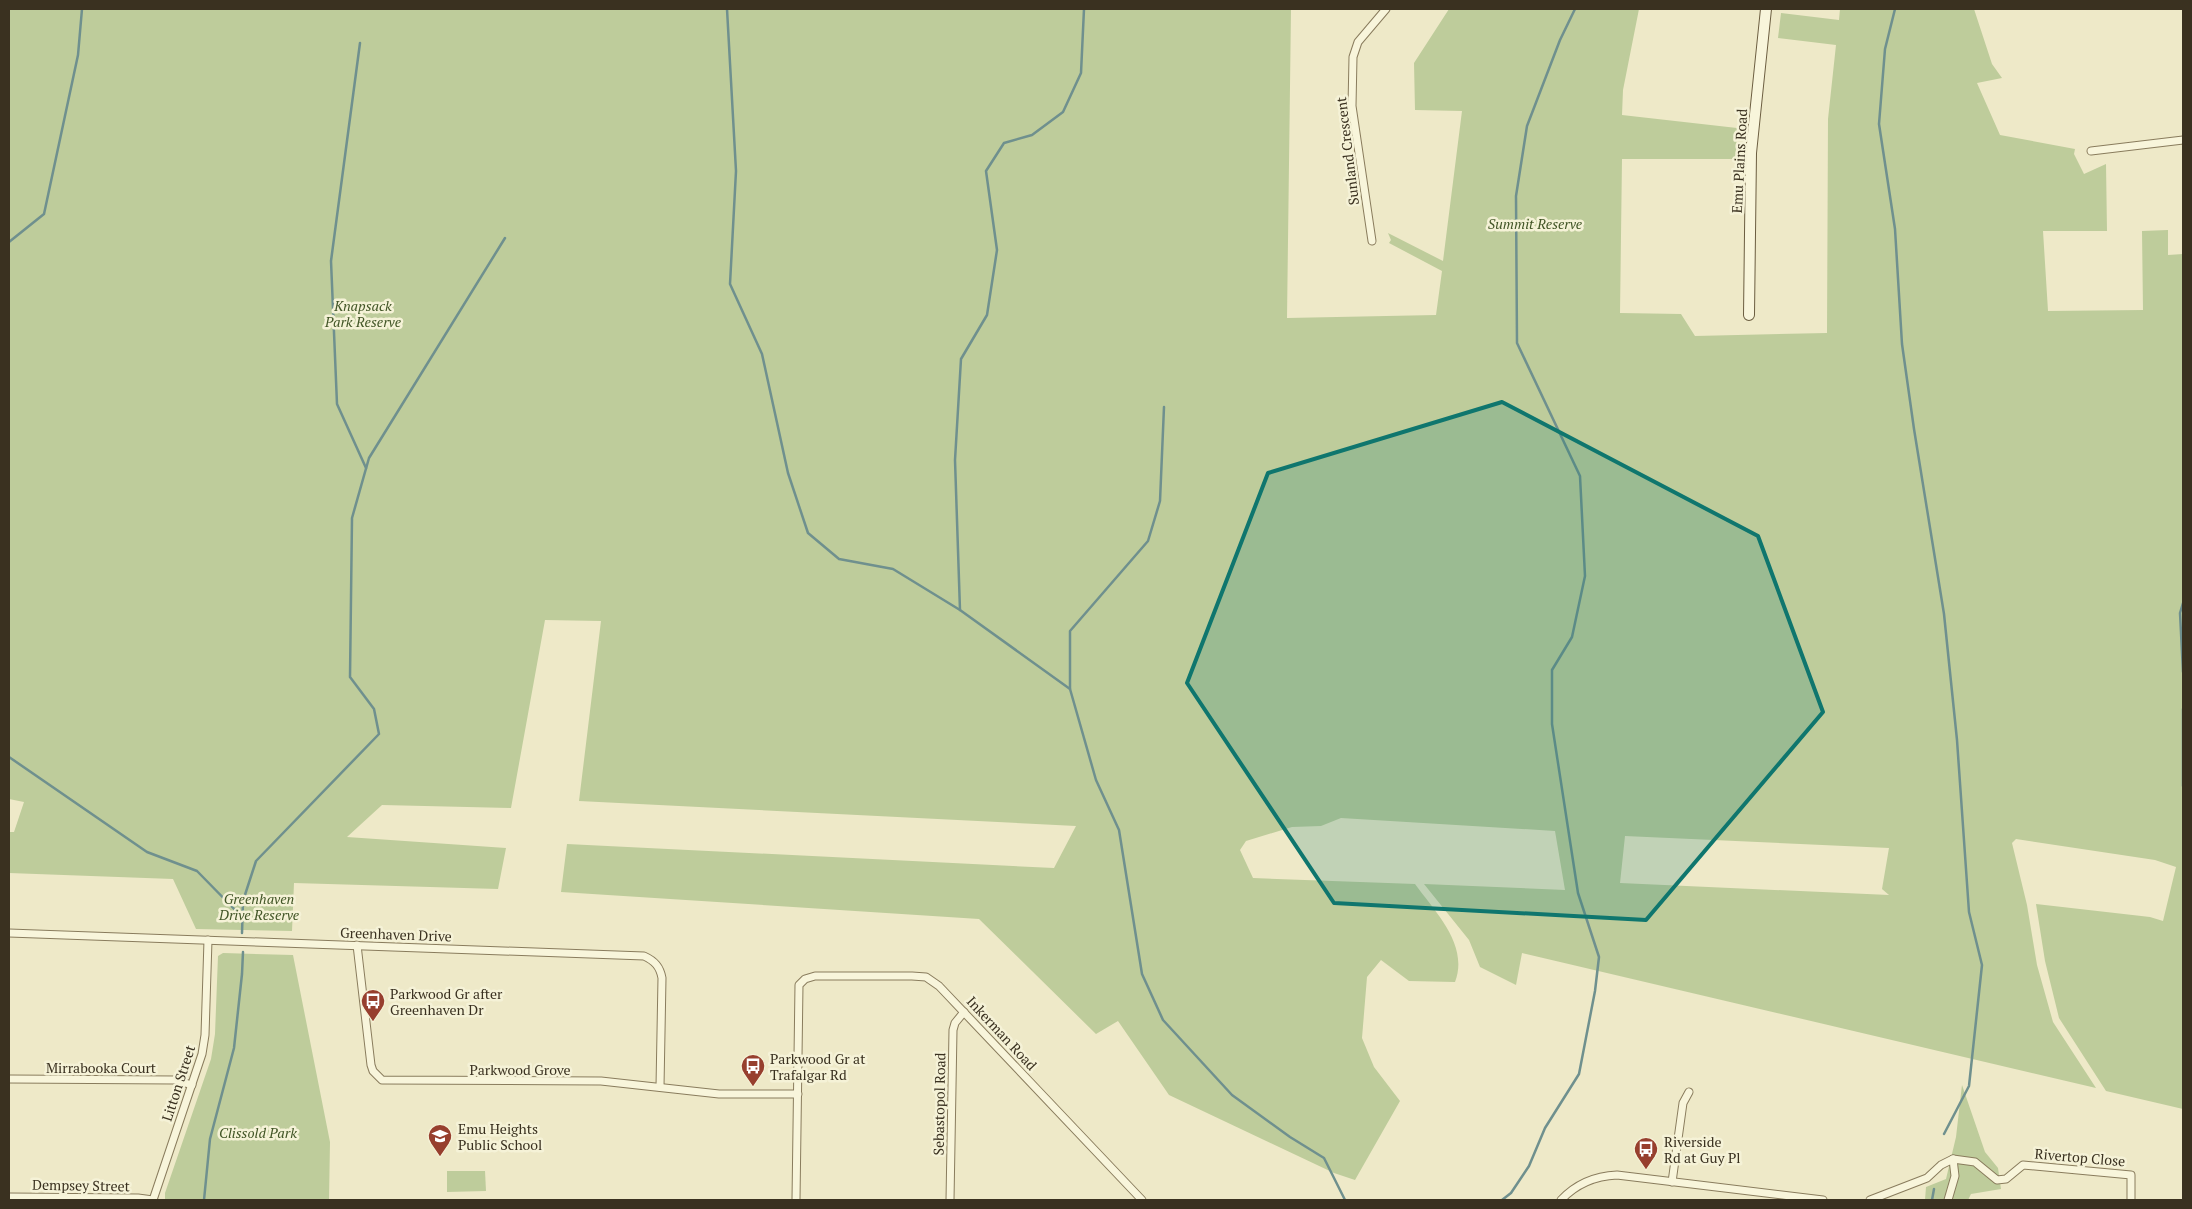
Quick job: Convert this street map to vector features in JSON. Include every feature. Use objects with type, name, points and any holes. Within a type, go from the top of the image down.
[{"type":"street","name":"Sunland Crescent","points":[[1372,241],[1352,106],[1353,58],[1358,42],[1386,9]]},
{"type":"street","name":"Emu Plains Road","points":[[1749,315],[1751,153],[1766,9]]},
{"type":"street","points":[[2091,151],[2183,140]]},
{"type":"street","name":"Greenhaven Drive","points":[[9,933],[638,955],[650,958],[658,967],[662,978],[660,1087]]},
{"type":"street","name":"Litton Street","points":[[153,1200],[202,1054],[205,1035],[208,940]]},
{"type":"street","name":"Parkwood Grove","points":[[357,945],[371,1065],[373,1071],[382,1080],[601,1081],[719,1094],[798,1094]]},
{"type":"street","name":"Inkerman Road","points":[[798,1094],[798,992],[799,985],[803,981],[815,976],[926,977],[939,986],[1142,1200]]},
{"type":"street","name":"Sebastopol Road","points":[[950,1200],[953,1030],[955,1023],[964,1012]]},
{"type":"street","name":"Mirrabooka Court","points":[[9,1079],[175,1080],[192,1085]]},
{"type":"street","points":[[1672,1182],[1683,1103],[1689,1092]]},
{"type":"street","points":[[796,1200],[798,1094]]},
{"type":"street","points":[[1870,1200],[1927,1178],[1941,1164],[1954,1159],[1955,1176],[1948,1200]]},
{"type":"street","name":"Rivertop Close","points":[[1954,1159],[1975,1162],[1997,1180],[2006,1179],[2018,1167],[2026,1165],[2131,1175],[2131,1200]]},
{"type":"street","points":[[1561,1200],[1582,1184],[1610,1176],[1823,1200]]},
{"type":"street","name":"Dempsey Street","points":[[9,1197],[138,1198],[153,1200]]},
{"type":"highlighted area","points":[[1502,402],[1758,536],[1823,712],[1646,920],[1334,903],[1187,683],[1268,473]]},
{"type":"green space","points":[[9,9],[1291,9],[1287,318],[1436,315],[1442,271],[1389,243],[1391,240],[1388,233],[1443,261],[1462,111],[1415,110],[1414,63],[1449,9],[1639,9],[1623,90],[1622,115],[1737,128],[1736,159],[1622,159],[1620,313],[1681,314],[1695,336],[1827,333],[1828,119],[1836,45],[1778,38],[1781,13],[1839,20],[1840,9],[1974,9],[1992,64],[2002,78],[1977,83],[2000,135],[2075,149],[2074,154],[2084,174],[2106,164],[2107,231],[2043,231],[2048,311],[2143,310],[2142,231],[2168,230],[2168,255],[2183,254],[2183,1109],[2106,1091],[2059,1018],[2045,961],[2036,904],[2150,917],[2163,921],[2176,867],[2155,860],[2016,839],[2012,843],[2027,905],[2037,965],[2053,1022],[2096,1088],[1522,953],[1516,985],[1480,967],[1469,940],[1424,884],[1565,890],[1555,831],[1341,818],[1321,826],[1292,827],[1246,841],[1240,850],[1253,878],[1415,884],[1441,918],[1454,942],[1458,955],[1455,982],[1409,981],[1381,960],[1367,977],[1362,1038],[1374,1067],[1400,1101],[1355,1180],[1334,1173],[1169,1095],[1118,1021],[1096,1034],[979,919],[561,892],[567,844],[1054,868],[1076,826],[579,801],[601,621],[545,620],[511,808],[382,805],[347,837],[506,848],[498,889],[294,883],[292,931],[196,929],[173,879],[9,873],[9,832],[14,832],[24,802],[9,799]],"holes":[[[1625,836],[1889,848],[1882,889],[1889,895],[1620,883]]]},
{"type":"green space","name":"Clissold Park","points":[[223,953],[293,955],[330,1142],[329,1200],[165,1200],[165,1193],[211,1059],[215,1034],[218,956]]},
{"type":"green space","points":[[1962,1085],[1985,1152],[1998,1168],[2001,1189],[1971,1194],[1968,1200],[1925,1200],[1926,1187],[1946,1179],[1956,1137]]},
{"type":"green space","points":[[447,1171],[485,1171],[486,1191],[447,1192]]},
{"type":"waterway","points":[[9,242],[44,214],[78,55],[82,9]]},
{"type":"waterway","points":[[727,9],[736,171],[730,284],[762,354],[788,473],[808,533],[839,559],[893,569],[960,610]]},
{"type":"waterway","points":[[1084,9],[1081,73],[1063,112],[1032,135],[1004,143],[986,171],[997,250],[987,315],[961,359],[955,460],[960,610],[1070,689],[1096,780],[1119,830],[1142,974],[1163,1020],[1232,1095],[1290,1137],[1324,1158],[1345,1200]]},
{"type":"waterway","points":[[1502,1200],[1511,1193],[1529,1166],[1545,1128],[1579,1074],[1595,991],[1599,957],[1578,893],[1552,724],[1552,670],[1572,637],[1585,576],[1580,476],[1517,343],[1516,196],[1527,126],[1560,40],[1575,9]]},
{"type":"waterway","points":[[1895,9],[1885,49],[1879,124],[1895,229],[1902,344],[1944,614],[1957,740],[1969,912],[1982,965],[1969,1086],[1944,1134]]},
{"type":"waterway","points":[[360,43],[331,261],[337,404],[366,468]]},
{"type":"waterway","points":[[242,933],[243,901],[256,861],[379,734],[374,709],[350,677],[352,518],[369,458],[505,238]]},
{"type":"waterway","points":[[1070,689],[1070,631],[1148,541],[1160,501],[1164,407]]},
{"type":"waterway","points":[[2183,603],[2180,613],[2183,672]]},
{"type":"waterway","points":[[2183,709],[2183,786]]},
{"type":"waterway","points":[[9,757],[147,852],[197,871],[243,918]]},
{"type":"waterway","points":[[204,1200],[210,1139],[234,1048],[243,952]]},
{"type":"waterway","points":[[1932,1200],[1934,1189]]},
{"type":"place","name":"Parkwood Gr after Greenhaven Dr","points":[[373,1022]]},
{"type":"place","name":"Parkwood Gr at Trafalgar Rd","points":[[753,1087]]},
{"type":"place","name":"Emu Heights Public School","points":[[440,1157]]},
{"type":"place","name":"Riverside Rd at Guy Pl","points":[[1646,1170]]},
{"type":"park label","name":"Summit Reserve","points":[[1535,223]]},
{"type":"park label","name":"Knapsack Park Reserve","points":[[363,314]]},
{"type":"park label","name":"Greenhaven Drive Reserve","points":[[259,906]]}]
